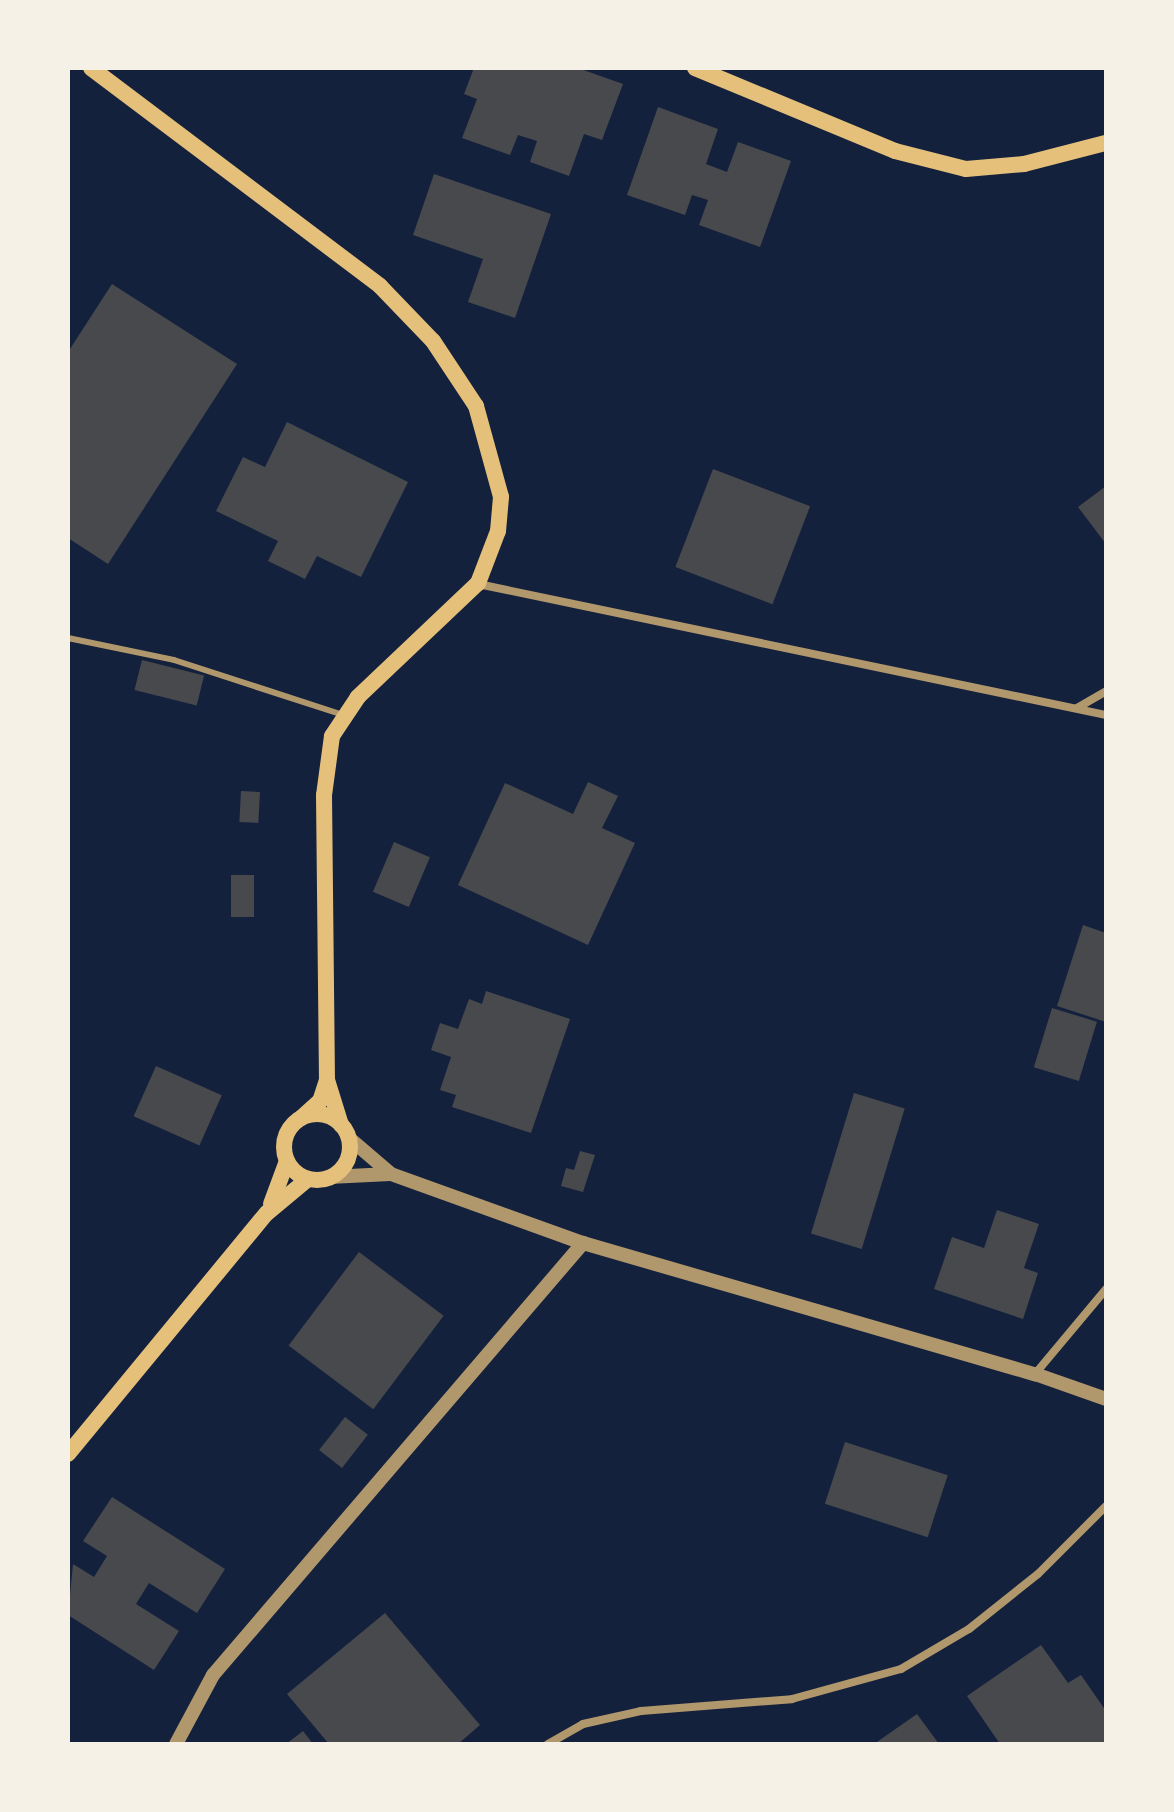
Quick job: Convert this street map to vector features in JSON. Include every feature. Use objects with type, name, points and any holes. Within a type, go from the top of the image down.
[{"type":"main road","points":[[68,1454],[267,1213],[308,1179],[329,1177],[346,1162],[345,1131],[327,1080],[324,795],[332,736],[343,715],[478,583],[498,531],[501,497],[476,406],[433,341],[380,286],[91,68]]},
{"type":"main road","points":[[695,68],[854,136],[966,169],[1024,164],[1106,143]]},
{"type":"main road","points":[[267,1213],[287,1161],[285,1137],[320,1101],[327,1080]]},
{"type":"main road","points":[[301,1118],[322,1114],[345,1131]]},
{"type":"main road","points":[[287,1161],[308,1179]]},
{"type":"street","points":[[478,583],[1106,715]]},
{"type":"street","points":[[1076,708],[1106,691]]},
{"type":"street","points":[[345,1131],[391,1174]]},
{"type":"street","points":[[329,1177],[391,1174],[583,1243],[1035,1374],[1106,1399]]},
{"type":"street","points":[[176,1744],[213,1675],[583,1243]]},
{"type":"street","points":[[1035,1374],[1106,1289]]},
{"type":"street","points":[[548,1744],[583,1724],[641,1711],[792,1699],[901,1669],[969,1629],[1038,1574],[1106,1506]]},
{"type":"lane","points":[[68,638],[174,660],[343,715]]},
{"type":"building","points":[[474,68],[578,68],[623,84],[602,140],[584,134],[569,176],[530,162],[537,141],[518,135],[510,155],[462,138],[477,99],[464,94]]},
{"type":"building","points":[[658,107],[718,129],[706,164],[727,172],[738,142],[791,161],[760,247],[699,225],[708,200],[692,195],[685,215],[627,195]]},
{"type":"building","points":[[434,174],[551,214],[515,318],[468,302],[483,259],[413,235]]},
{"type":"building","points":[[112,284],[237,364],[108,564],[68,538],[68,352]]},
{"type":"building","points":[[287,422],[408,482],[361,577],[317,556],[305,579],[268,561],[278,541],[216,511],[243,457],[265,467]]},
{"type":"building","points":[[713,469],[810,506],[772,604],[675,567]]},
{"type":"building","points":[[1106,486],[1106,544],[1078,507]]},
{"type":"building","points":[[142,660],[204,675],[197,706],[135,690]]},
{"type":"building","points":[[588,782],[618,796],[602,828],[635,843],[588,945],[458,885],[505,783],[573,814]]},
{"type":"building","points":[[241,791],[260,792],[258,823],[239,822]]},
{"type":"building","points":[[394,842],[430,857],[409,907],[373,892]]},
{"type":"building","points":[[231,875],[254,875],[254,917],[231,917]]},
{"type":"building","points":[[1083,925],[1106,933],[1106,1022],[1057,1006]]},
{"type":"building","points":[[486,991],[570,1019],[531,1133],[452,1107],[456,1095],[440,1090],[451,1057],[431,1050],[440,1023],[458,1029],[469,999],[482,1004]]},
{"type":"building","points":[[1052,1008],[1097,1022],[1079,1081],[1034,1067]]},
{"type":"building","points":[[156,1066],[222,1095],[199,1146],[134,1116]]},
{"type":"building","points":[[854,1093],[905,1108],[862,1249],[811,1234]]},
{"type":"building","points":[[580,1151],[595,1155],[583,1192],[561,1186],[566,1168],[574,1170]]},
{"type":"building","points":[[997,1210],[1039,1224],[1024,1268],[1038,1273],[1023,1319],[934,1289],[952,1237],[984,1248]]},
{"type":"building","points":[[359,1252],[444,1316],[373,1409],[289,1345]]},
{"type":"building","points":[[345,1417],[368,1435],[342,1468],[319,1450]]},
{"type":"building","points":[[845,1442],[948,1475],[928,1537],[825,1504]]},
{"type":"building","points":[[112,1497],[225,1569],[197,1613],[149,1583],[136,1604],[179,1631],[154,1670],[68,1615],[73,1564],[94,1577],[107,1556],[83,1541]]},
{"type":"building","points":[[385,1613],[480,1725],[458,1744],[329,1744],[287,1694]]},
{"type":"building","points":[[1041,1645],[1068,1683],[1081,1675],[1106,1711],[1106,1744],[1000,1744],[967,1696]]},
{"type":"building","points":[[917,1714],[939,1744],[874,1744]]},
{"type":"building","points":[[303,1731],[313,1744],[286,1744]]}]
